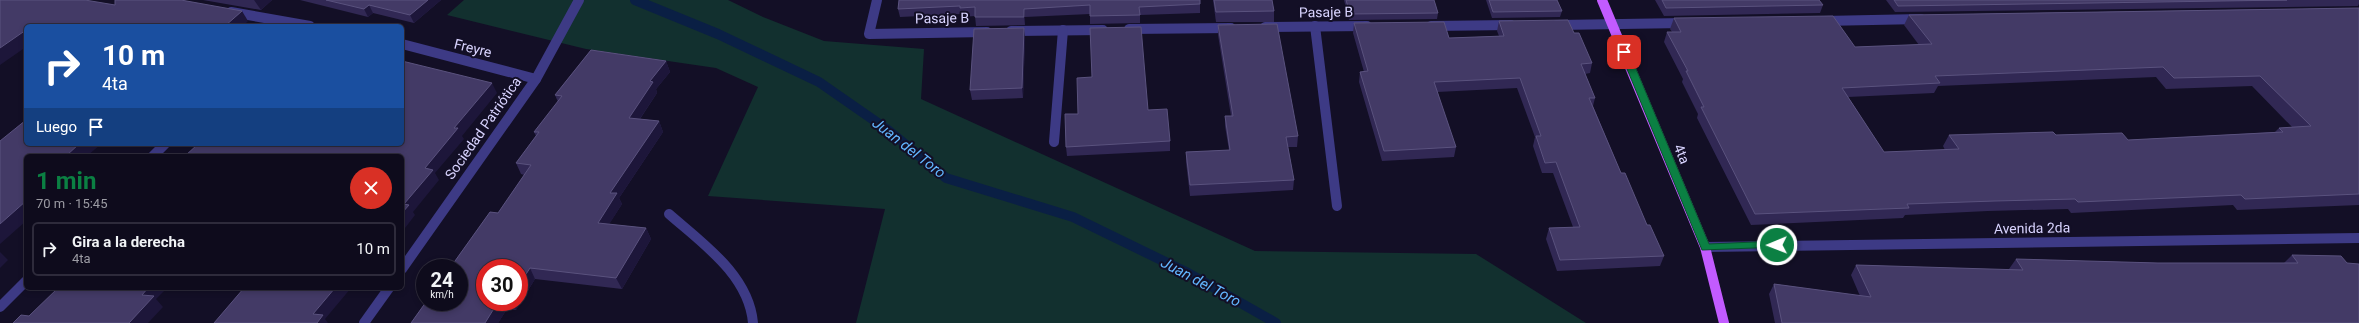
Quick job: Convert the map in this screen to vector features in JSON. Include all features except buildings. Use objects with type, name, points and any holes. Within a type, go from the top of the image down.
[{"type":"main road","name":"4ta","points":[[1602,0],[1705,247],[1724,323]]},
{"type":"street","name":"Pasaje B","points":[[877,0],[869,34],[1378,26]]},
{"type":"street","name":"Sociedad Patriótica","points":[[404,266],[536,79],[577,3]]},
{"type":"street","points":[[220,10],[288,24]]},
{"type":"street","points":[[1812,21],[1932,19]]},
{"type":"street","points":[[1544,25],[1693,23]]},
{"type":"street","points":[[1418,26],[1520,25]]},
{"type":"street","points":[[1315,26],[1337,206]]},
{"type":"street","points":[[1054,142],[1063,30]]},
{"type":"street","name":"Freyre","points":[[404,45],[536,79]]},
{"type":"street","points":[[155,154],[164,146]]},
{"type":"street","points":[[670,214],[729,267],[752,310],[753,323]]},
{"type":"street","name":"Avenida 2da","points":[[1705,247],[2359,238]]},
{"type":"street","points":[[0,307],[24,283]]},
{"type":"street","points":[[364,323],[387,290]]},
{"type":"green space","points":[[464,0],[728,0],[763,17],[824,41],[924,49],[921,99],[1255,251],[1476,254],[1586,323],[856,323],[885,209],[708,196],[758,87],[716,68],[586,49],[447,15]]},
{"type":"waterway","name":"Juan del Toro","points":[[635,0],[718,34],[819,82],[888,130],[946,178],[1073,217],[1188,273],[1276,323]]},
{"type":"route","points":[[1624,52],[1705,247],[1777,245]]}]
